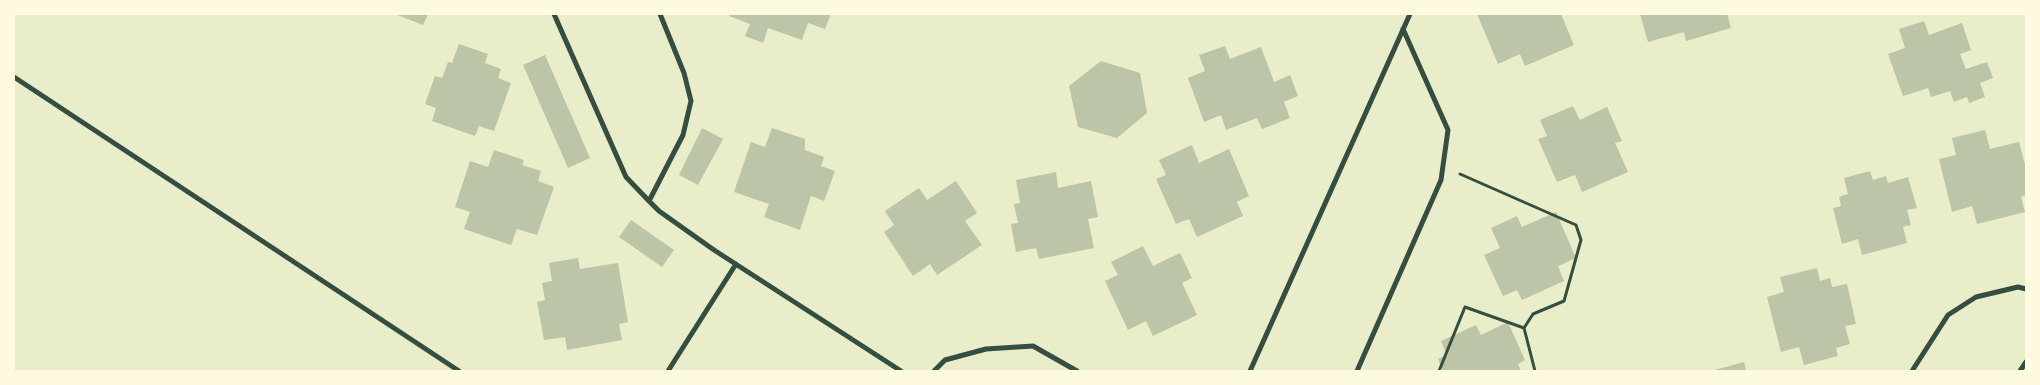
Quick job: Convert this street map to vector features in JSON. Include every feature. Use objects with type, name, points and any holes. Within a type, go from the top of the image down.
[{"type":"street","points":[[554,14],[626,177],[649,201],[659,211],[736,264],[901,371]]},
{"type":"street","points":[[649,201],[683,135],[691,100],[684,73],[660,14]]},
{"type":"street","points":[[1250,371],[1410,14]]},
{"type":"street","points":[[1357,371],[1441,180],[1448,130],[1403,29]]},
{"type":"street","points":[[14,77],[459,371]]},
{"type":"street","points":[[668,371],[736,264]]},
{"type":"street","points":[[1912,371],[1948,316],[1976,297],[2018,287],[2026,289]]},
{"type":"street","points":[[934,371],[945,360],[978,351],[1033,346],[1077,371]]},
{"type":"street","points":[[2020,371],[2026,362]]},
{"type":"path","points":[[1443,166],[1576,225],[1581,240],[1564,301],[1533,314],[1524,328],[1534,371]]},
{"type":"path","points":[[1439,371],[1466,307],[1524,328]]},
{"type":"building","points":[[395,14],[428,14],[423,25]]},
{"type":"building","points":[[730,14],[831,14],[825,29],[808,23],[802,40],[768,28],[763,43],[745,36],[750,24],[729,16]]},
{"type":"building","points":[[1477,14],[1561,14],[1574,45],[1525,66],[1520,54],[1498,64]]},
{"type":"building","points":[[1640,14],[1727,14],[1731,28],[1686,41],[1684,32],[1648,42]]},
{"type":"building","points":[[1924,21],[1929,35],[1962,23],[1971,50],[1960,54],[1966,69],[1987,62],[1993,78],[1980,83],[1985,97],[1969,103],[1967,97],[1954,102],[1950,91],[1931,97],[1928,88],[1903,96],[1888,54],[1905,48],[1899,29]]},
{"type":"building","points":[[459,44],[488,54],[485,63],[501,69],[498,78],[511,83],[494,131],[479,126],[475,136],[432,121],[436,108],[425,104],[435,76],[442,78],[448,62],[452,63]]},
{"type":"building","points":[[1225,46],[1230,59],[1261,47],[1274,82],[1290,75],[1298,96],[1284,102],[1290,118],[1262,129],[1257,118],[1226,130],[1221,115],[1204,122],[1188,78],[1205,71],[1199,55]]},
{"type":"building","points":[[545,55],[590,158],[568,168],[523,65]]},
{"type":"building","points":[[1101,61],[1140,73],[1147,113],[1117,138],[1078,127],[1069,86]]},
{"type":"building","points":[[1573,106],[1580,120],[1607,107],[1622,141],[1615,143],[1628,172],[1582,192],[1575,175],[1557,182],[1538,139],[1547,136],[1540,120]]},
{"type":"building","points":[[702,128],[723,139],[698,185],[679,175]]},
{"type":"building","points":[[772,128],[805,139],[805,150],[824,157],[821,166],[835,171],[824,201],[811,196],[800,230],[764,217],[769,204],[734,192],[751,142],[765,147]]},
{"type":"building","points":[[1985,130],[1990,149],[2019,142],[2026,168],[2026,195],[2021,197],[2025,212],[1977,224],[1972,206],[1952,212],[1939,159],[1956,155],[1952,138]]},
{"type":"building","points":[[1192,145],[1199,163],[1229,149],[1249,196],[1237,202],[1243,216],[1197,237],[1189,219],[1176,224],[1156,179],[1166,175],[1159,160]]},
{"type":"building","points":[[494,150],[524,160],[522,165],[541,171],[538,181],[554,187],[537,235],[517,229],[511,245],[464,229],[470,212],[455,207],[470,161],[488,167]]},
{"type":"building","points":[[1870,171],[1873,180],[1886,176],[1888,183],[1908,177],[1917,208],[1907,210],[1911,225],[1903,227],[1907,243],[1862,255],[1858,239],[1842,244],[1833,208],[1841,206],[1839,197],[1848,194],[1844,178]]},
{"type":"building","points":[[1056,172],[1058,188],[1091,181],[1098,217],[1088,219],[1094,248],[1039,259],[1036,248],[1016,252],[1011,224],[1018,223],[1014,204],[1020,203],[1016,180]]},
{"type":"building","points":[[956,181],[977,213],[965,221],[982,245],[937,275],[930,264],[913,276],[884,232],[894,225],[885,211],[919,188],[927,200]]},
{"type":"building","points":[[1556,212],[1576,258],[1558,266],[1564,281],[1522,300],[1517,290],[1503,296],[1484,255],[1500,248],[1491,228],[1517,216],[1522,227]]},
{"type":"building","points":[[631,220],[674,250],[662,267],[619,237]]},
{"type":"building","points":[[1143,246],[1153,266],[1180,253],[1192,278],[1182,283],[1197,315],[1153,336],[1146,321],[1128,330],[1105,281],[1118,275],[1111,262]]},
{"type":"building","points":[[578,258],[580,269],[618,263],[628,322],[619,324],[622,340],[567,350],[565,337],[544,340],[537,302],[545,300],[542,283],[552,281],[549,263]]},
{"type":"building","points":[[1817,268],[1820,281],[1830,278],[1832,287],[1847,284],[1856,324],[1845,326],[1850,344],[1836,348],[1838,356],[1804,365],[1799,347],[1781,352],[1767,297],[1784,292],[1780,277]]},
{"type":"building","points":[[1508,322],[1525,360],[1518,364],[1521,371],[1443,371],[1438,359],[1447,355],[1441,341],[1476,325],[1481,335]]},
{"type":"building","points":[[1744,362],[1746,371],[1711,371]]}]
